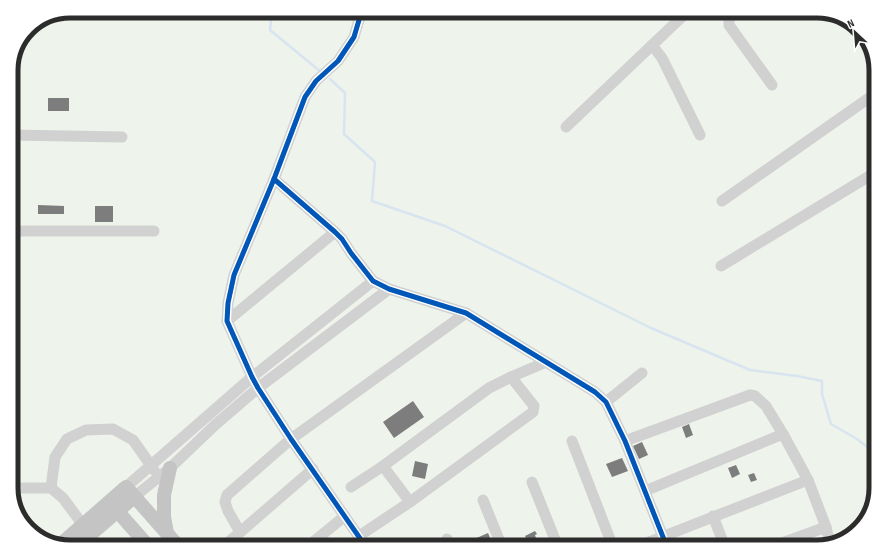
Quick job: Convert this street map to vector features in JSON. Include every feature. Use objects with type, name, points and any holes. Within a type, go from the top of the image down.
[{"type":"main road","points":[[167,534],[164,517],[164,495],[170,468]]},
{"type":"main road","points":[[82,540],[113,507],[130,492],[173,540]]},
{"type":"main road","points":[[66,540],[83,525],[113,507]]},
{"type":"main road","points":[[113,507],[143,540]]},
{"type":"street","points":[[359,18],[354,36],[338,61],[316,82],[305,97],[274,179],[234,275],[228,302],[227,321],[258,388],[291,439],[362,540]]},
{"type":"street","points":[[566,127],[681,18]]},
{"type":"street","points":[[729,18],[729,25],[772,85]]},
{"type":"street","points":[[652,45],[662,58],[700,134]]},
{"type":"street","points":[[722,201],[869,98]]},
{"type":"street","points":[[18,136],[122,137]]},
{"type":"street","points":[[720,266],[869,176]]},
{"type":"street","points":[[274,179],[342,239],[373,281],[389,289],[466,313],[595,392],[606,402],[625,441],[664,540]]},
{"type":"street","points":[[18,231],[154,231]]},
{"type":"street","points":[[227,321],[335,232]]},
{"type":"street","points":[[130,492],[151,464],[252,377],[373,281]]},
{"type":"street","points":[[130,492],[158,477],[170,468],[215,424],[258,388],[389,289]]},
{"type":"street","points":[[240,532],[228,511],[225,502],[227,495],[291,439],[466,313]]},
{"type":"street","points":[[351,487],[383,466],[489,388],[546,362]]},
{"type":"street","points":[[606,402],[642,373]]},
{"type":"street","points":[[359,536],[410,502],[533,412],[534,406],[511,377]]},
{"type":"street","points":[[625,441],[750,395],[754,396],[766,406],[808,480],[826,527],[829,538]]},
{"type":"street","points":[[51,488],[55,457],[67,439],[86,430],[113,429],[134,440],[151,464],[158,477]]},
{"type":"street","points":[[645,491],[783,434]]},
{"type":"street","points":[[572,441],[610,540]]},
{"type":"street","points":[[383,466],[410,502]]},
{"type":"street","points":[[231,540],[313,469]]},
{"type":"street","points":[[653,540],[808,480]]},
{"type":"street","points":[[532,482],[555,540]]},
{"type":"street","points":[[18,488],[51,488],[63,498],[83,525]]},
{"type":"street","points":[[483,500],[499,540]]},
{"type":"street","points":[[316,540],[345,516]]},
{"type":"street","points":[[713,516],[722,540]]},
{"type":"street","points":[[790,540],[826,527]]},
{"type":"shaded area","points":[[63,18],[824,18],[840,23],[856,36],[864,47],[869,70],[869,495],[864,511],[856,522],[846,531],[840,535],[824,540],[63,540],[47,535],[36,527],[25,514],[21,505],[18,491],[18,67],[23,47],[29,38],[44,25]]},
{"type":"building","points":[[48,98],[69,98],[69,111],[48,111]]},
{"type":"building","points":[[38,205],[64,206],[64,214],[38,214]]},
{"type":"building","points":[[95,206],[113,206],[113,222],[95,222]]},
{"type":"building","points":[[413,401],[424,417],[394,438],[383,422]]},
{"type":"building","points":[[689,424],[693,435],[686,438],[682,427]]},
{"type":"building","points":[[642,442],[648,455],[639,459],[633,446]]},
{"type":"building","points":[[622,458],[628,471],[612,477],[606,464]]},
{"type":"building","points":[[415,461],[428,464],[425,479],[412,476]]},
{"type":"building","points":[[736,465],[740,474],[732,478],[728,468]]},
{"type":"building","points":[[754,473],[757,480],[751,482],[748,475]]},
{"type":"building","points":[[535,531],[537,534],[535,535],[536,538],[533,540],[527,540],[525,536]]},
{"type":"building","points":[[488,533],[491,540],[472,540]]},
{"type":"waterway","points":[[271,18],[270,30],[321,72]]},
{"type":"waterway","points":[[330,79],[345,93],[344,134],[375,162],[372,201],[445,226],[651,328],[750,370],[822,381],[822,394],[831,424],[857,439],[869,448]]},
{"type":"cycle path","points":[[359,18],[354,37],[338,61],[316,81],[305,97],[274,179],[234,275],[228,303],[227,321],[258,388],[291,439],[361,540]]},
{"type":"cycle path","points":[[274,179],[342,239],[373,281],[389,289],[466,313],[595,392],[606,402],[625,441],[664,540]]}]
